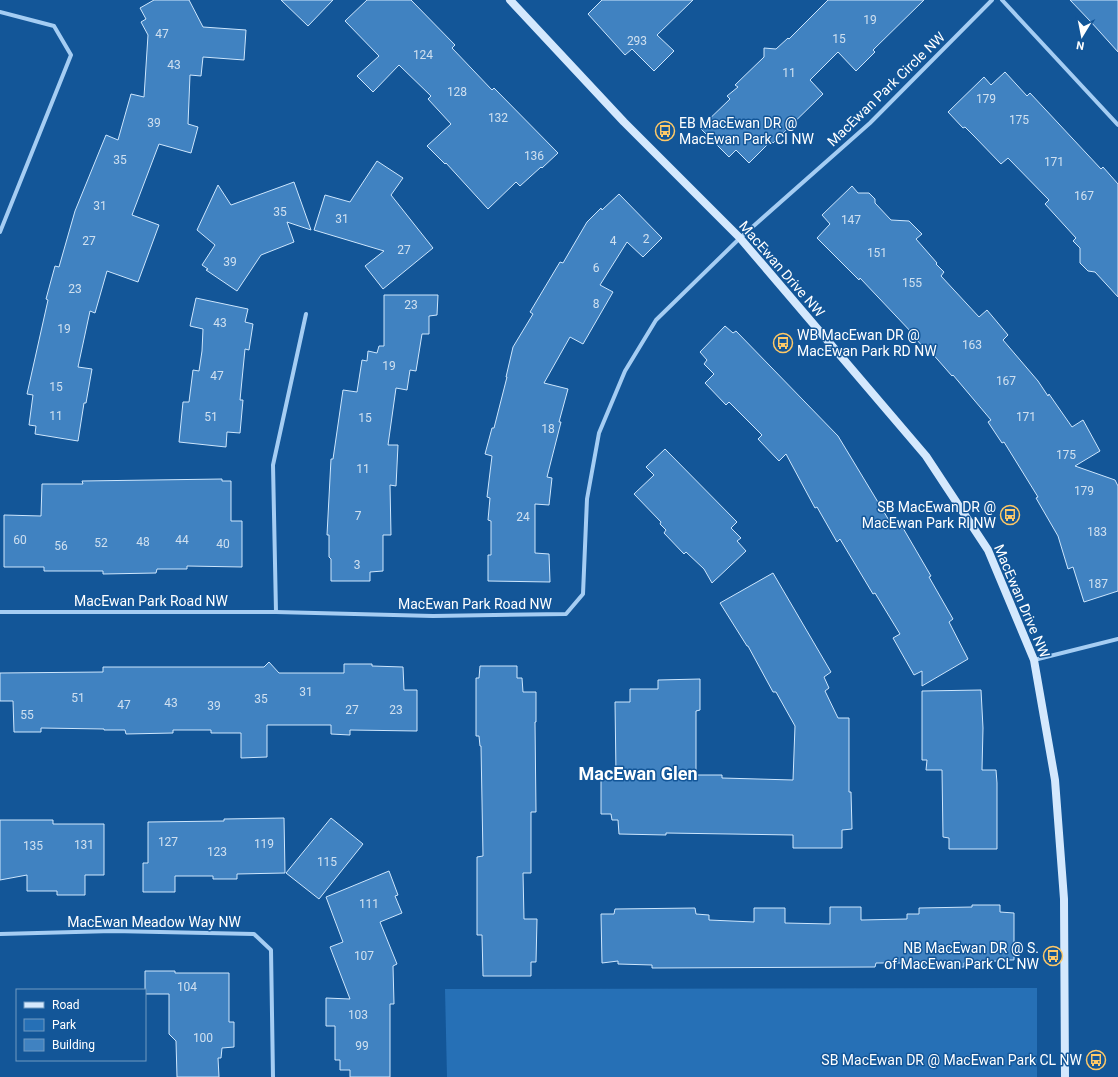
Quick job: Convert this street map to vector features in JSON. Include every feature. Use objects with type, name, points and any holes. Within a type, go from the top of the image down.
[{"type":"street","name":"MacEwan Drive NW","points":[[510,0],[624,122],[740,238],[926,456],[988,550],[1034,660],[1055,780],[1064,899],[1065,1077]]},
{"type":"street","name":"MacEwan Park Circle NW","points":[[740,238],[870,123],[992,0]]},
{"type":"street","points":[[1002,0],[1118,125]]},
{"type":"street","points":[[0,12],[54,26],[71,55],[0,232]]},
{"type":"street","name":"MacEwan Park Road NW","points":[[0,612],[276,612],[433,616],[566,614],[583,594],[588,492],[599,433],[625,371],[656,320],[740,238]]},
{"type":"street","points":[[276,612],[273,465],[306,314]]},
{"type":"street","points":[[1034,660],[1118,639]]},
{"type":"street","name":"MacEwan Meadow Way NW","points":[[0,934],[113,932],[254,934],[271,950],[274,1077]]},
{"type":"green space","points":[[1037,988],[1037,1077],[447,1077],[445,989]]},
{"type":"building","points":[[154,0],[189,0],[203,27],[246,30],[244,60],[203,57],[201,76],[190,75],[188,124],[198,127],[191,153],[159,144],[132,215],[159,225],[138,282],[107,271],[95,313],[90,311],[78,367],[92,369],[86,403],[84,403],[78,441],[35,434],[36,426],[29,425],[33,395],[27,394],[48,300],[46,299],[55,266],[59,267],[75,211],[106,135],[118,140],[131,94],[144,97],[148,35],[141,22],[146,19],[140,8]]},
{"type":"building","points":[[281,0],[333,0],[308,26]]},
{"type":"building","points":[[367,0],[411,0],[455,45],[452,48],[492,90],[494,88],[558,153],[520,186],[516,182],[488,209],[446,163],[445,164],[427,146],[451,124],[428,99],[431,96],[399,65],[373,92],[357,76],[379,56],[345,21]]},
{"type":"building","points":[[602,0],[693,0],[657,35],[674,51],[654,71],[632,49],[625,55],[588,14]]},
{"type":"building","points":[[828,0],[924,0],[873,50],[875,52],[856,71],[838,52],[810,80],[823,94],[773,143],[771,141],[749,163],[736,150],[729,157],[700,128],[730,99],[727,96],[738,87],[735,85],[764,57],[764,48],[776,49],[788,38],[789,39]]},
{"type":"building","points":[[1070,0],[1118,0],[1118,52],[1091,22]]},
{"type":"building","points":[[1005,72],[1027,96],[1030,93],[1101,169],[1103,167],[1118,184],[1118,297],[1095,272],[1088,271],[1080,263],[1080,248],[1073,241],[1076,238],[1045,204],[1049,200],[1008,158],[1001,164],[948,112],[984,77],[991,85]]},
{"type":"building","points":[[377,161],[403,178],[391,195],[433,248],[383,289],[365,266],[384,251],[314,230],[325,195],[350,202]]},
{"type":"building","points":[[294,182],[311,230],[287,222],[294,242],[261,255],[237,291],[206,270],[208,269],[202,265],[215,245],[197,230],[218,185],[231,205]]},
{"type":"building","points":[[852,186],[858,193],[869,193],[875,199],[875,203],[891,220],[909,221],[922,234],[916,239],[944,272],[941,276],[979,317],[987,310],[1008,335],[1003,340],[1038,381],[1048,396],[1049,394],[1072,427],[1083,420],[1100,451],[1075,466],[1115,480],[1118,486],[1118,591],[1084,602],[1073,567],[1068,569],[1058,536],[1036,498],[1038,497],[1004,442],[1002,443],[988,422],[991,420],[953,375],[952,376],[931,352],[930,354],[860,278],[859,280],[817,238],[830,224],[822,215]]},
{"type":"building","points":[[619,194],[662,238],[643,257],[627,242],[600,285],[613,292],[583,344],[570,337],[544,383],[568,389],[547,477],[552,478],[549,505],[535,504],[535,553],[549,554],[550,582],[488,581],[488,555],[491,555],[491,521],[488,520],[490,498],[487,497],[492,456],[485,454],[492,428],[494,428],[513,347],[533,314],[530,312],[560,262],[563,263],[587,222],[601,208],[602,210]]},
{"type":"building","points":[[384,295],[438,295],[437,315],[429,316],[429,334],[422,334],[416,371],[410,370],[407,390],[396,388],[388,445],[398,445],[396,486],[390,485],[391,535],[383,535],[383,571],[370,572],[370,581],[331,581],[329,535],[327,535],[331,459],[333,459],[343,390],[357,392],[362,360],[367,361],[368,351],[377,353],[379,346],[384,346]]},
{"type":"building","points":[[196,298],[248,309],[245,322],[253,324],[249,350],[245,349],[240,400],[243,400],[240,433],[227,432],[226,447],[179,442],[183,402],[189,402],[193,370],[199,371],[202,351],[203,329],[190,326]]},
{"type":"building","points":[[725,326],[733,333],[736,331],[838,436],[890,522],[894,520],[900,529],[903,528],[931,576],[929,577],[953,619],[949,622],[968,659],[922,686],[922,671],[914,675],[893,638],[900,634],[875,593],[873,594],[840,539],[837,542],[817,507],[815,508],[786,454],[779,461],[758,439],[762,435],[729,402],[726,405],[705,383],[714,374],[704,364],[707,360],[700,352]]},
{"type":"building","points":[[665,449],[737,522],[731,528],[741,538],[737,541],[746,551],[712,583],[704,569],[686,552],[684,554],[664,533],[666,530],[660,524],[661,522],[634,494],[654,475],[646,467]]},
{"type":"building","points":[[222,479],[222,481],[231,481],[231,521],[242,521],[242,567],[187,566],[187,569],[157,569],[156,573],[103,574],[103,571],[44,571],[44,567],[4,567],[4,515],[41,516],[42,484],[83,484],[82,481]]},
{"type":"building","points":[[773,573],[831,672],[824,677],[829,688],[825,691],[838,718],[849,718],[849,792],[851,792],[852,829],[842,830],[842,848],[793,848],[793,835],[666,833],[666,835],[619,834],[618,820],[612,820],[611,814],[601,814],[601,777],[611,777],[611,774],[616,774],[615,702],[630,702],[630,689],[658,689],[658,680],[700,679],[700,710],[696,711],[696,775],[722,775],[722,778],[793,780],[795,726],[776,692],[773,692],[748,646],[720,603]]},
{"type":"building","points":[[269,662],[279,673],[344,673],[344,664],[372,664],[372,666],[403,667],[404,690],[417,690],[417,731],[350,730],[350,735],[331,734],[331,725],[267,725],[267,757],[241,758],[241,733],[211,733],[211,730],[173,730],[173,733],[126,734],[125,730],[41,728],[41,732],[14,732],[13,701],[0,701],[0,673],[103,672],[103,667],[264,667]]},
{"type":"building","points":[[480,666],[517,666],[517,678],[522,678],[523,692],[536,692],[536,812],[531,812],[531,873],[523,873],[524,919],[537,919],[536,962],[531,962],[531,976],[483,976],[482,935],[477,935],[477,857],[483,856],[481,746],[479,736],[476,736],[476,678],[479,678]]},
{"type":"building","points":[[981,690],[983,728],[982,770],[996,770],[997,849],[949,849],[949,838],[943,837],[942,770],[926,770],[927,760],[922,760],[922,691]]},
{"type":"building","points":[[284,818],[285,873],[237,874],[237,879],[213,879],[213,876],[175,876],[175,892],[143,892],[143,863],[148,863],[148,822],[224,821],[224,819]]},
{"type":"building","points":[[331,818],[363,844],[319,899],[286,873]]},
{"type":"building","points":[[0,820],[53,820],[53,824],[104,824],[104,875],[85,875],[85,895],[57,895],[57,891],[27,891],[27,875],[0,880]]},
{"type":"building","points":[[389,871],[398,895],[395,896],[402,913],[380,922],[397,964],[393,966],[394,1004],[390,1004],[390,1077],[350,1077],[350,1070],[340,1070],[340,1060],[335,1060],[335,1026],[326,1026],[326,998],[350,999],[330,947],[343,942],[326,897]]},
{"type":"building","points":[[972,905],[1000,905],[1000,912],[1014,913],[1014,960],[974,961],[973,963],[964,963],[964,967],[907,967],[907,963],[876,963],[875,967],[652,968],[652,965],[618,964],[618,961],[602,963],[601,914],[614,914],[615,909],[695,908],[696,914],[709,915],[709,920],[754,922],[754,908],[785,908],[785,923],[830,924],[830,907],[861,907],[861,920],[907,919],[907,914],[919,914],[919,908],[972,907]]},
{"type":"building","points":[[145,971],[175,971],[175,973],[229,973],[229,1022],[234,1022],[234,1047],[222,1048],[221,1058],[218,1058],[219,1077],[177,1077],[176,1041],[169,1034],[169,994],[146,994]]},
{"type":"place","name":"EB MacEwan DR @ MacEwan Park CI NW","points":[[665,131]]},
{"type":"place","name":"WB MacEwan DR @ MacEwan Park RD NW","points":[[783,343]]},
{"type":"place","name":"SB MacEwan DR @ MacEwan Park RI NW","points":[[1010,515]]},
{"type":"place","name":"NB MacEwan DR @ S. of MacEwan Park CL NW","points":[[1053,956]]},
{"type":"place","name":"SB MacEwan DR @ MacEwan Park CL NW","points":[[1096,1060]]},
{"type":"district","name":"MacEwan Glen","points":[[638,774]]}]
